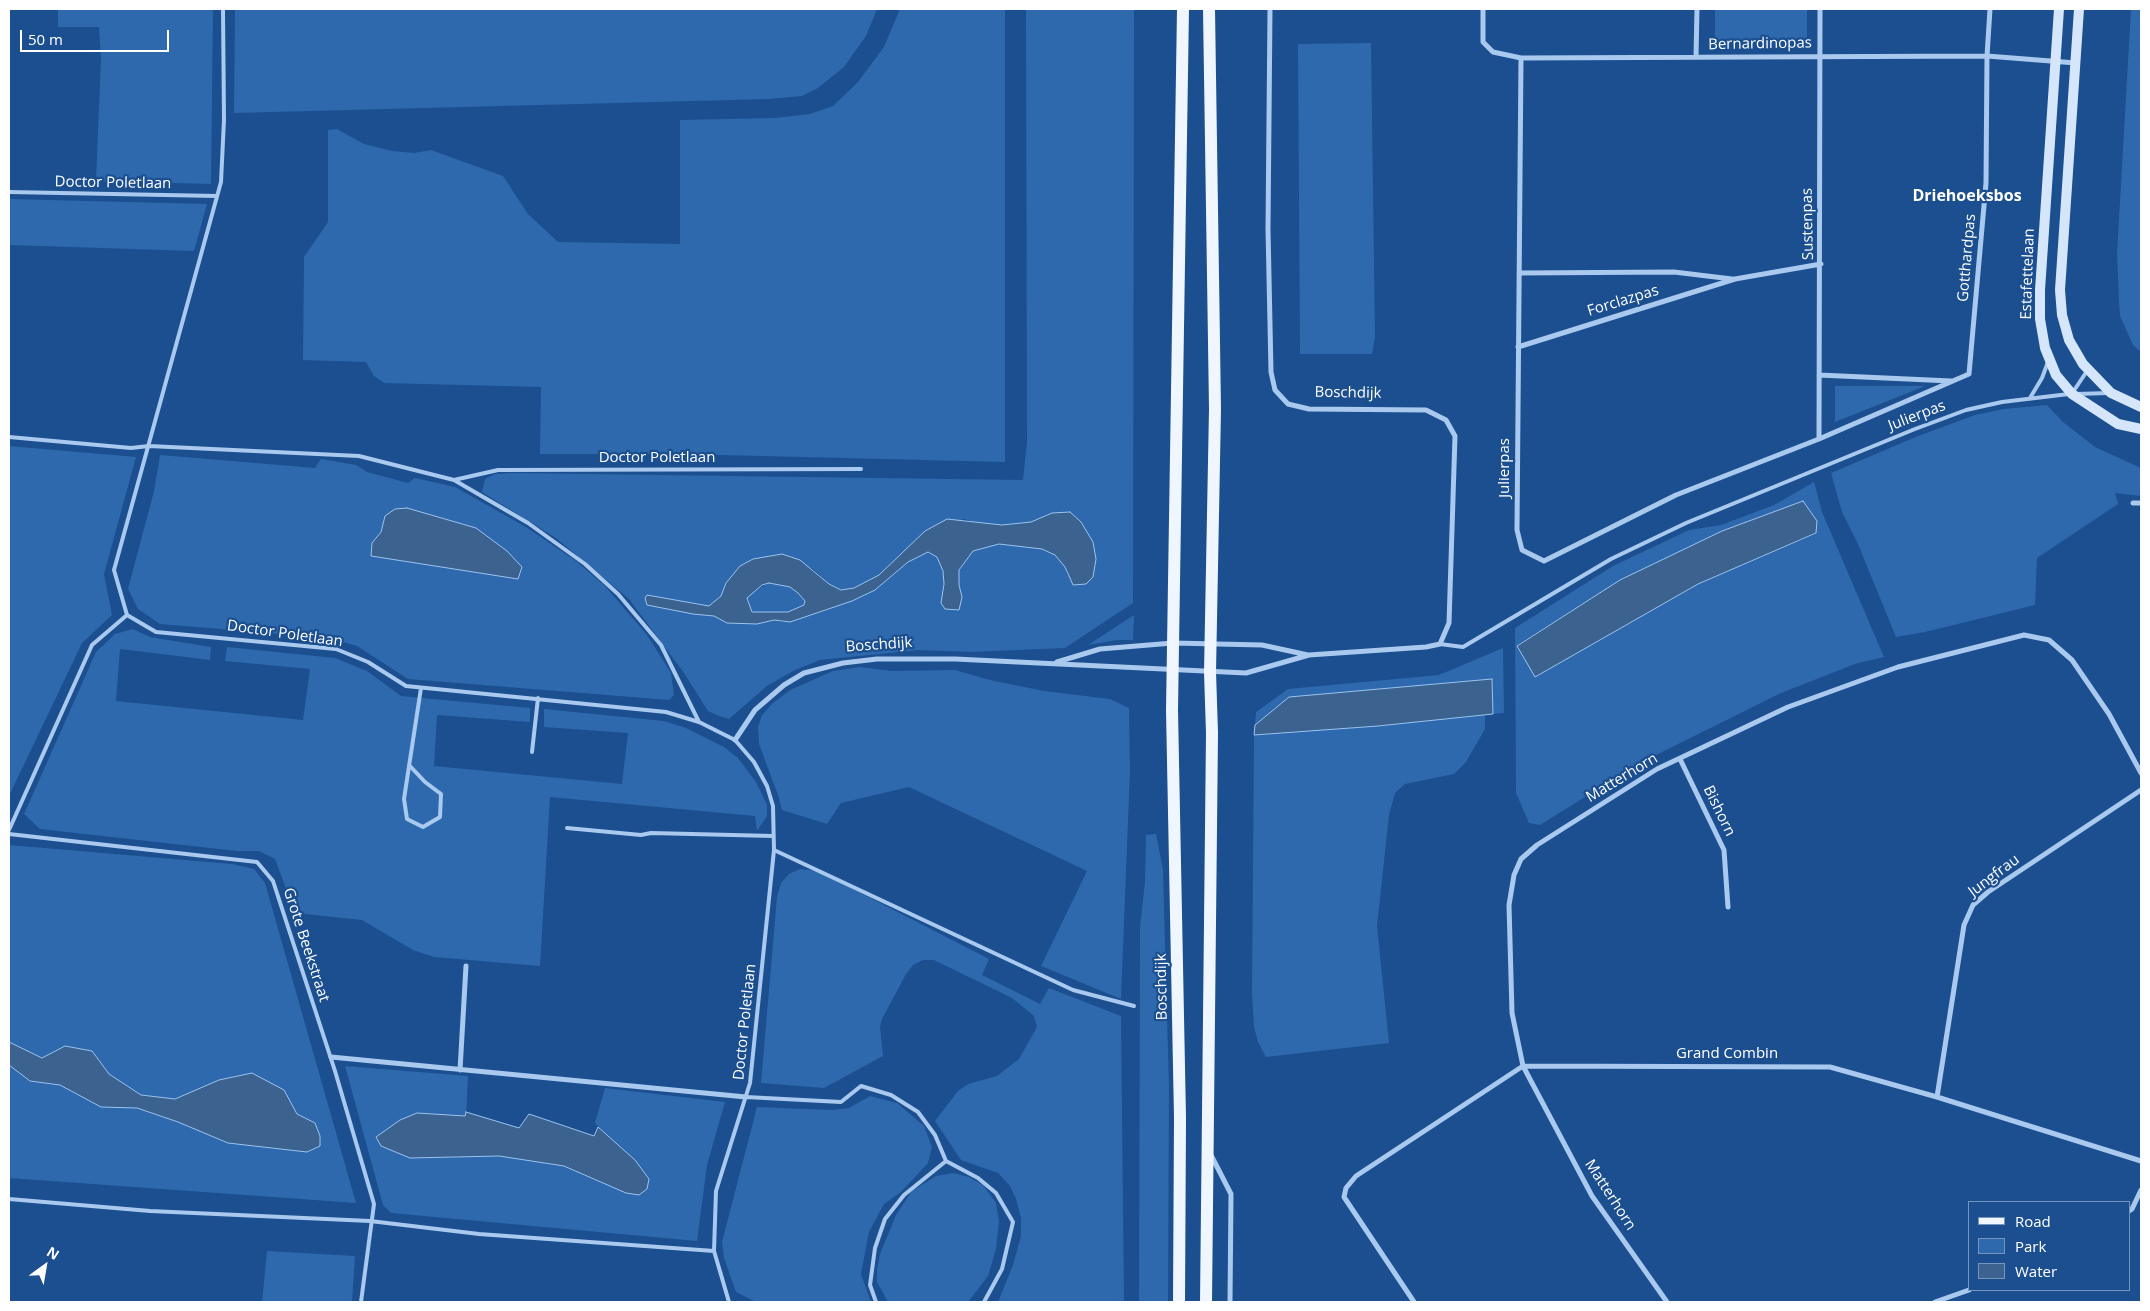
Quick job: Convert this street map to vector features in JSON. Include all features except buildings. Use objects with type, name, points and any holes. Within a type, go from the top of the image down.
[{"type":"main road","name":"Boschdijk","points":[[1179,1302],[1180,1118],[1173,643],[1183,9]]},
{"type":"main road","points":[[1206,1302],[1206,1144],[1212,733],[1210,672],[1215,409],[1209,9]]},
{"type":"street","name":"Boschdijk","points":[[735,740],[755,710],[784,685],[804,673],[844,663],[877,659],[918,659],[1055,663],[1246,673],[1308,655],[1426,647],[1440,644],[1449,623],[1455,436],[1446,420],[1426,410],[1309,409],[1288,404],[1275,390],[1271,372],[1268,229],[1270,9]]},
{"type":"street","name":"Bernardinopas","points":[[1483,9],[1483,42],[1493,52],[1520,58],[1987,56],[2076,63]]},
{"type":"street","points":[[1696,9],[1696,58]]},
{"type":"street","name":"Sustenpas","points":[[1819,439],[1821,264],[1820,9]]},
{"type":"street","name":"Gotthardpas","points":[[1819,439],[1969,374],[1986,183],[1987,56],[1990,9]]},
{"type":"street","name":"Estafettelaan","points":[[2059,9],[2040,290],[2040,319],[2049,358],[2056,375],[2072,394],[2118,424],[2141,429]]},
{"type":"street","points":[[2080,9],[2060,290],[2062,315],[2069,340],[2088,369],[2111,393],[2141,407]]},
{"type":"street","name":"Julierpas","points":[[1520,58],[1517,530],[1522,550],[1544,561],[1676,495],[1819,439]]},
{"type":"street","name":"Forclazpas","points":[[1518,347],[1735,279],[1821,264]]},
{"type":"street","name":"Forclazpas","points":[[1519,273],[1674,272],[1735,279]]},
{"type":"street","points":[[1819,375],[1954,381]]},
{"type":"street","points":[[2133,502],[2141,503]]},
{"type":"street","name":"Matterhorn","points":[[1667,1302],[1592,1196],[1523,1066],[1512,1013],[1509,905],[1514,875],[1521,859],[1545,840],[1657,769],[1788,708],[1861,679],[1898,667],[2024,635],[2049,640],[2072,660],[2109,714],[2141,773]]},
{"type":"street","name":"Boschdijk","points":[[1055,663],[1100,649],[1173,643],[1262,645],[1308,655]]},
{"type":"street","name":"Bishorn","points":[[1680,759],[1724,850],[1728,907]]},
{"type":"street","name":"Jungfrau","points":[[1937,1097],[1964,926],[1973,905],[1988,892],[2141,790]]},
{"type":"street","points":[[460,1070],[466,966]]},
{"type":"street","points":[[331,1057],[746,1098]]},
{"type":"street","points":[[1414,1302],[1344,1197],[1346,1188],[1356,1176],[1523,1066]]},
{"type":"street","name":"Grand Combin","points":[[1523,1066],[1830,1067],[1937,1097],[2141,1161]]},
{"type":"street","points":[[1206,1144],[1231,1194],[1230,1302]]},
{"type":"street","points":[[2130,1210],[2141,1190]]},
{"type":"street","points":[[1935,1302],[1968,1290]]},
{"type":"lane","points":[[9,830],[92,645],[127,615],[114,570],[221,182],[224,120],[223,9]]},
{"type":"lane","name":"Doctor Poletlaan","points":[[9,192],[217,196]]},
{"type":"lane","points":[[2030,398],[2042,378],[2049,358]]},
{"type":"lane","points":[[2072,394],[2088,369]]},
{"type":"lane","name":"Julierpas","points":[[1440,644],[1463,647],[1611,559],[1686,522],[1966,410],[2030,398],[2111,393]]},
{"type":"lane","name":"Doctor Poletlaan","points":[[9,437],[131,448],[149,446],[358,456],[454,480],[528,523],[585,564],[618,594],[661,645],[699,722]]},
{"type":"lane","name":"Doctor Poletlaan","points":[[454,480],[498,470],[861,469]]},
{"type":"lane","name":"Doctor Poletlaan","points":[[127,615],[156,632],[336,649],[368,662],[406,686],[666,712],[699,722],[735,740],[754,762],[768,786],[773,806],[774,850],[750,1083],[716,1191],[714,1251],[729,1302]]},
{"type":"lane","points":[[410,765],[425,782],[441,794],[440,817],[423,827],[407,819],[404,799],[421,688]]},
{"type":"lane","points":[[532,752],[538,698]]},
{"type":"lane","points":[[567,828],[641,835],[651,832],[773,836]]},
{"type":"lane","name":"Grote Beekstraat","points":[[9,834],[257,862],[273,881],[331,1057],[374,1204],[370,1221],[361,1302]]},
{"type":"lane","points":[[774,850],[1073,990],[1134,1006]]},
{"type":"lane","points":[[746,1098],[841,1102],[861,1086],[890,1095],[918,1112],[935,1135],[946,1161],[978,1178],[996,1193],[1013,1222],[1002,1269],[984,1302]]},
{"type":"lane","points":[[876,1302],[870,1285],[875,1248],[885,1219],[904,1195],[946,1161]]},
{"type":"lane","points":[[9,1198],[150,1210],[370,1221],[479,1234],[714,1251]]},
{"type":"green space","points":[[58,9],[213,9],[211,184],[96,181],[101,59],[99,27],[58,27]]},
{"type":"green space","points":[[235,9],[877,9],[866,36],[844,67],[818,88],[802,96],[769,99],[234,113]]},
{"type":"green space","points":[[900,9],[1005,9],[1005,462],[680,454],[540,454],[541,387],[384,383],[374,376],[366,362],[303,360],[304,257],[328,222],[328,130],[337,129],[364,144],[392,151],[414,153],[431,150],[503,176],[528,214],[558,242],[680,244],[680,120],[775,118],[810,114],[833,106],[858,82],[884,47]]},
{"type":"green space","points":[[1026,9],[1134,9],[1133,603],[1065,648],[970,652],[918,650],[820,660],[795,670],[767,686],[729,719],[708,711],[684,673],[629,599],[556,538],[482,492],[485,479],[495,474],[515,473],[1023,480],[1027,442]],"holes":[[[1070,512],[1081,522],[1068,576],[1065,567],[1055,555],[1042,549],[999,544],[973,551],[959,571],[959,585],[962,597],[942,603],[943,571],[937,557],[928,552],[908,562],[875,590],[825,611],[782,622],[774,620],[757,624],[727,623],[714,616],[645,598],[647,595],[709,606],[721,596],[726,583],[740,566],[753,559],[782,554],[813,569],[829,584],[841,590],[854,588],[879,575],[925,531],[964,519],[981,524],[1002,525],[1031,522],[1052,513]]]},
{"type":"green space","points":[[1715,9],[1807,9],[1807,42],[1715,43]]},
{"type":"green space","points":[[2131,9],[2141,9],[2141,352],[2133,345],[2120,316],[2117,254]]},
{"type":"green space","points":[[1371,43],[1375,337],[1372,354],[1300,354],[1298,44]]},
{"type":"green space","points":[[9,199],[207,204],[194,251],[9,245]]},
{"type":"green space","points":[[1835,386],[1925,386],[1835,422]]},
{"type":"green space","points":[[2047,405],[2063,422],[2095,447],[2141,468],[2141,496],[2115,493],[2118,504],[2037,558],[2035,605],[1925,632],[1896,637],[1857,542],[1842,512],[1831,473],[1918,436],[1975,415],[2004,409]]},
{"type":"green space","points":[[9,446],[136,457],[104,574],[112,615],[82,643],[9,796]]},
{"type":"green space","points":[[160,455],[315,468],[321,459],[356,465],[367,472],[408,483],[415,478],[455,487],[526,527],[576,561],[605,586],[647,635],[671,673],[674,695],[669,700],[408,679],[357,646],[328,638],[160,624],[138,609],[128,589],[154,491]],"holes":[[[407,508],[476,528],[507,551],[372,556],[372,543],[381,532],[385,516],[395,509]]]},
{"type":"green space","points":[[1814,482],[1822,512],[1884,657],[1855,664],[1781,693],[1638,764],[1540,825],[1529,823],[1516,793],[1515,628],[1613,566],[1689,530],[1721,525],[1774,505]],"holes":[[[1722,531],[1816,534],[1698,584],[1535,677],[1517,645],[1620,580]]]},
{"type":"green space","points":[[769,583],[790,587],[798,592],[805,601],[804,605],[788,612],[752,612],[747,598],[750,593]]},
{"type":"green space","points":[[1134,615],[1133,640],[1117,640],[1088,645]]},
{"type":"green space","points":[[133,629],[150,637],[211,647],[210,660],[120,649],[116,701],[303,720],[310,669],[225,661],[227,647],[335,658],[367,671],[401,696],[530,708],[530,722],[437,715],[434,766],[622,784],[628,733],[544,727],[544,709],[664,721],[686,728],[724,747],[738,758],[756,782],[767,805],[767,816],[757,831],[755,816],[550,797],[540,966],[434,957],[413,950],[362,920],[295,913],[275,859],[259,851],[237,851],[40,829],[24,814],[96,652],[115,634]]},
{"type":"green space","points":[[1503,648],[1504,713],[1493,714],[1492,679],[1289,697],[1255,725],[1256,712],[1288,689],[1439,675]]},
{"type":"green space","points":[[860,667],[891,671],[955,670],[990,680],[1044,691],[1110,699],[1129,708],[1130,770],[1121,999],[1041,966],[1087,871],[909,787],[841,803],[827,824],[782,810],[759,744],[758,727],[762,715],[773,703],[790,690],[833,671]]},
{"type":"green space","points":[[1485,715],[1485,729],[1466,762],[1454,774],[1405,784],[1395,793],[1389,815],[1377,926],[1389,1043],[1266,1057],[1258,1042],[1254,1027],[1252,993],[1254,735],[1378,726]]},
{"type":"green space","points":[[1156,834],[1163,870],[1169,1088],[1168,1302],[1139,1302],[1140,927],[1145,882],[1146,835]]},
{"type":"green space","points":[[9,845],[232,864],[254,869],[265,883],[356,1203],[9,1178],[9,1065],[30,1081],[60,1085],[101,1107],[137,1108],[178,1122],[315,1123],[297,1114],[284,1090],[219,1080],[175,1099],[141,1095],[109,1074],[92,1051],[65,1046],[42,1058],[9,1042]]},
{"type":"green space","points":[[800,869],[818,871],[989,959],[982,975],[1040,1004],[1049,988],[1121,1016],[1124,1302],[998,1302],[1013,1265],[1021,1236],[1021,1218],[1016,1199],[1010,1186],[998,1173],[961,1160],[935,1121],[958,1091],[968,1084],[997,1076],[1019,1059],[1037,1027],[1034,1016],[1012,998],[934,960],[923,960],[913,965],[906,974],[882,1019],[880,1027],[883,1056],[824,1088],[761,1083],[777,897],[781,883],[789,874]]},
{"type":"green space","points":[[345,1066],[468,1076],[466,1116],[417,1113],[376,1137],[381,1146],[410,1158],[499,1156],[564,1166],[626,1193],[639,1195],[610,1140],[595,1123],[605,1088],[725,1102],[707,1165],[697,1241],[391,1213],[383,1205]]},
{"type":"green space","points":[[870,1096],[897,1103],[924,1126],[932,1147],[928,1163],[901,1192],[884,1204],[869,1232],[861,1274],[871,1302],[756,1302],[736,1292],[724,1258],[722,1242],[757,1107],[832,1110],[849,1108]]},
{"type":"green space","points":[[953,1173],[969,1177],[983,1185],[996,1203],[999,1221],[996,1249],[988,1276],[968,1302],[888,1302],[877,1282],[877,1269],[880,1254],[896,1215],[912,1191],[936,1176]]},
{"type":"green space","points":[[267,1251],[355,1256],[352,1302],[262,1302]]},
{"type":"water","points":[[1803,501],[1817,521],[1816,533],[1698,584],[1535,677],[1517,646],[1620,580],[1722,531]]},
{"type":"water","points":[[407,508],[476,528],[507,551],[522,567],[518,579],[371,556],[372,543],[381,532],[385,516],[395,509]]},
{"type":"water","points":[[1070,512],[1081,522],[1093,542],[1096,559],[1093,577],[1086,584],[1073,585],[1065,567],[1055,555],[1042,549],[999,544],[973,551],[959,570],[959,585],[962,597],[959,610],[945,609],[941,603],[944,584],[943,571],[937,557],[928,552],[908,562],[875,590],[852,601],[790,622],[774,620],[757,624],[727,623],[714,616],[647,605],[645,598],[647,595],[709,606],[721,596],[726,583],[740,566],[753,559],[782,554],[800,560],[829,584],[841,590],[854,588],[879,575],[925,531],[947,519],[1002,525],[1031,522],[1052,513]],"holes":[[[769,583],[790,587],[805,601],[804,605],[788,612],[752,612],[747,598],[762,585]]]},
{"type":"water","points":[[1492,679],[1493,714],[1378,726],[1254,735],[1255,725],[1289,697]]},
{"type":"water","points":[[9,1042],[42,1058],[65,1046],[92,1051],[109,1074],[141,1095],[175,1099],[219,1080],[252,1073],[284,1090],[297,1114],[315,1123],[320,1136],[320,1146],[307,1152],[228,1143],[178,1122],[137,1108],[101,1107],[60,1085],[30,1081],[9,1065]]},
{"type":"water","points":[[466,1112],[519,1128],[529,1114],[594,1136],[598,1127],[635,1160],[649,1179],[647,1189],[639,1195],[626,1193],[564,1166],[499,1156],[410,1158],[381,1146],[376,1137],[400,1120],[417,1113],[465,1116]]},
{"type":"district","name":"Driehoeksbos","points":[[1967,196]]}]
